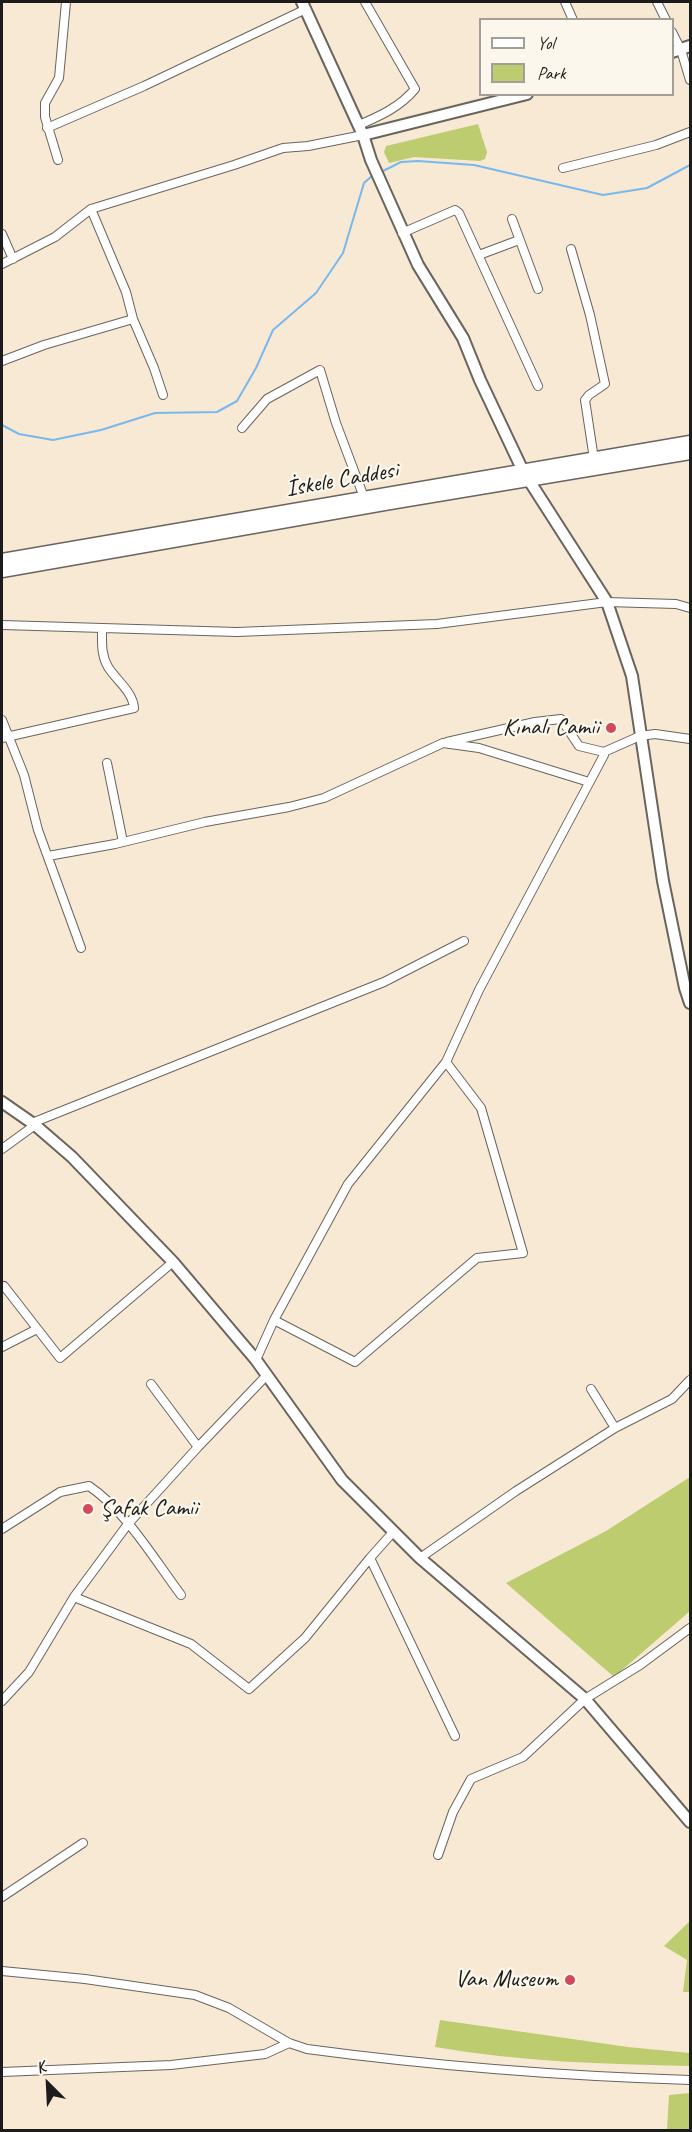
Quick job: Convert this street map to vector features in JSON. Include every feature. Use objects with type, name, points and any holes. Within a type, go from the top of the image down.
[{"type":"main road","name":"İskele Caddesi","points":[[2,560],[525,476],[594,459],[690,442]]},
{"type":"main road","points":[[525,476],[690,453]]},
{"type":"main road","points":[[2,571],[365,502]]},
{"type":"street","points":[[58,160],[47,128],[45,103],[59,78],[66,2]]},
{"type":"street","points":[[361,130],[407,99],[415,89],[365,2]]},
{"type":"street","points":[[565,2],[572,18]]},
{"type":"street","points":[[657,2],[665,18]]},
{"type":"street","points":[[47,128],[144,86],[304,5],[361,130],[371,160],[418,266],[463,338],[525,476],[607,602],[632,676],[663,881],[690,1003]]},
{"type":"street","points":[[681,49],[690,80]]},
{"type":"street","points":[[2,264],[55,237],[91,209],[283,148],[309,146],[361,130],[518,96]]},
{"type":"street","points":[[563,168],[656,145],[690,132]]},
{"type":"street","points":[[91,209],[126,292],[133,319],[163,395]]},
{"type":"street","points":[[402,233],[455,210],[459,213],[538,386]]},
{"type":"street","points":[[512,219],[538,289]]},
{"type":"street","points":[[2,234],[13,258]]},
{"type":"street","points":[[479,255],[519,240]]},
{"type":"street","points":[[572,249],[590,315],[605,384],[585,400],[594,459]]},
{"type":"street","points":[[2,362],[44,345],[133,319]]},
{"type":"street","points":[[242,428],[267,399],[320,370],[336,423],[365,502]]},
{"type":"street","points":[[2,625],[237,632],[437,624],[607,602],[676,604],[690,608]]},
{"type":"street","points":[[5,737],[134,708],[133,700],[108,667],[103,655],[102,629]]},
{"type":"street","points":[[48,856],[324,798],[443,743],[535,722],[561,719],[579,746],[604,752],[640,736],[655,734],[690,739]]},
{"type":"street","points":[[2,720],[5,737],[24,775],[38,830],[81,948]]},
{"type":"street","points":[[443,743],[478,748],[589,782]]},
{"type":"street","points":[[256,1360],[274,1320],[348,1184],[446,1062],[479,990],[604,752]]},
{"type":"street","points":[[107,763],[123,842]]},
{"type":"street","points":[[2,1149],[33,1124],[384,981],[464,941]]},
{"type":"street","points":[[274,1320],[355,1362],[477,1258],[523,1253],[482,1108],[446,1062]]},
{"type":"street","points":[[2,1102],[33,1124],[72,1157],[173,1262],[256,1360],[342,1480],[420,1558],[585,1699],[690,1822]]},
{"type":"street","points":[[2,1287],[4,1286],[60,1358],[173,1262]]},
{"type":"street","points":[[2,1347],[37,1329]]},
{"type":"street","points":[[2,1701],[29,1672],[74,1598],[128,1524],[267,1375]]},
{"type":"street","points":[[420,1558],[516,1491],[615,1428],[672,1399],[690,1380]]},
{"type":"street","points":[[151,1384],[198,1447]]},
{"type":"street","points":[[591,1389],[615,1428]]},
{"type":"street","points":[[2,1529],[60,1492],[89,1485],[103,1495],[128,1524],[181,1595]]},
{"type":"street","points":[[74,1598],[191,1644],[249,1689],[305,1638],[394,1531]]},
{"type":"street","points":[[370,1558],[455,1736]]},
{"type":"street","points":[[438,1855],[453,1812],[471,1779],[523,1757],[585,1699],[640,1665],[690,1628]]},
{"type":"street","points":[[2,1897],[82,1843]]},
{"type":"street","points":[[2,1971],[85,1979],[195,1995],[229,2008],[289,2043],[307,2049],[492,2069],[690,2080]]},
{"type":"street","points":[[2,2072],[171,2066],[265,2054],[289,2043]]},
{"type":"green space","points":[[478,124],[487,152],[485,159],[480,161],[414,157],[389,163],[384,152],[386,146]]},
{"type":"green space","points":[[690,1477],[690,1611],[614,1677],[506,1583],[606,1531]]},
{"type":"green space","points":[[690,1921],[690,1992],[683,1992],[687,1960],[664,1946]]},
{"type":"green space","points":[[440,2020],[628,2047],[690,2053],[690,2066],[531,2059],[435,2047]]},
{"type":"green space","points":[[690,2093],[690,2130],[667,2130],[669,2095]]},
{"type":"waterway","points":[[381,172],[401,162],[474,165],[603,195],[647,188],[690,165]]},
{"type":"waterway","points":[[2,425],[19,434],[53,440],[101,430],[155,413],[217,412],[237,401],[256,368],[273,330],[316,293],[343,253],[364,183],[373,175]]},
{"type":"place","name":"Kınalı Camii","points":[[611,728]]},
{"type":"place","name":"Şafak Camii","points":[[88,1509]]},
{"type":"place","name":"Van Museum","points":[[570,1980]]}]
